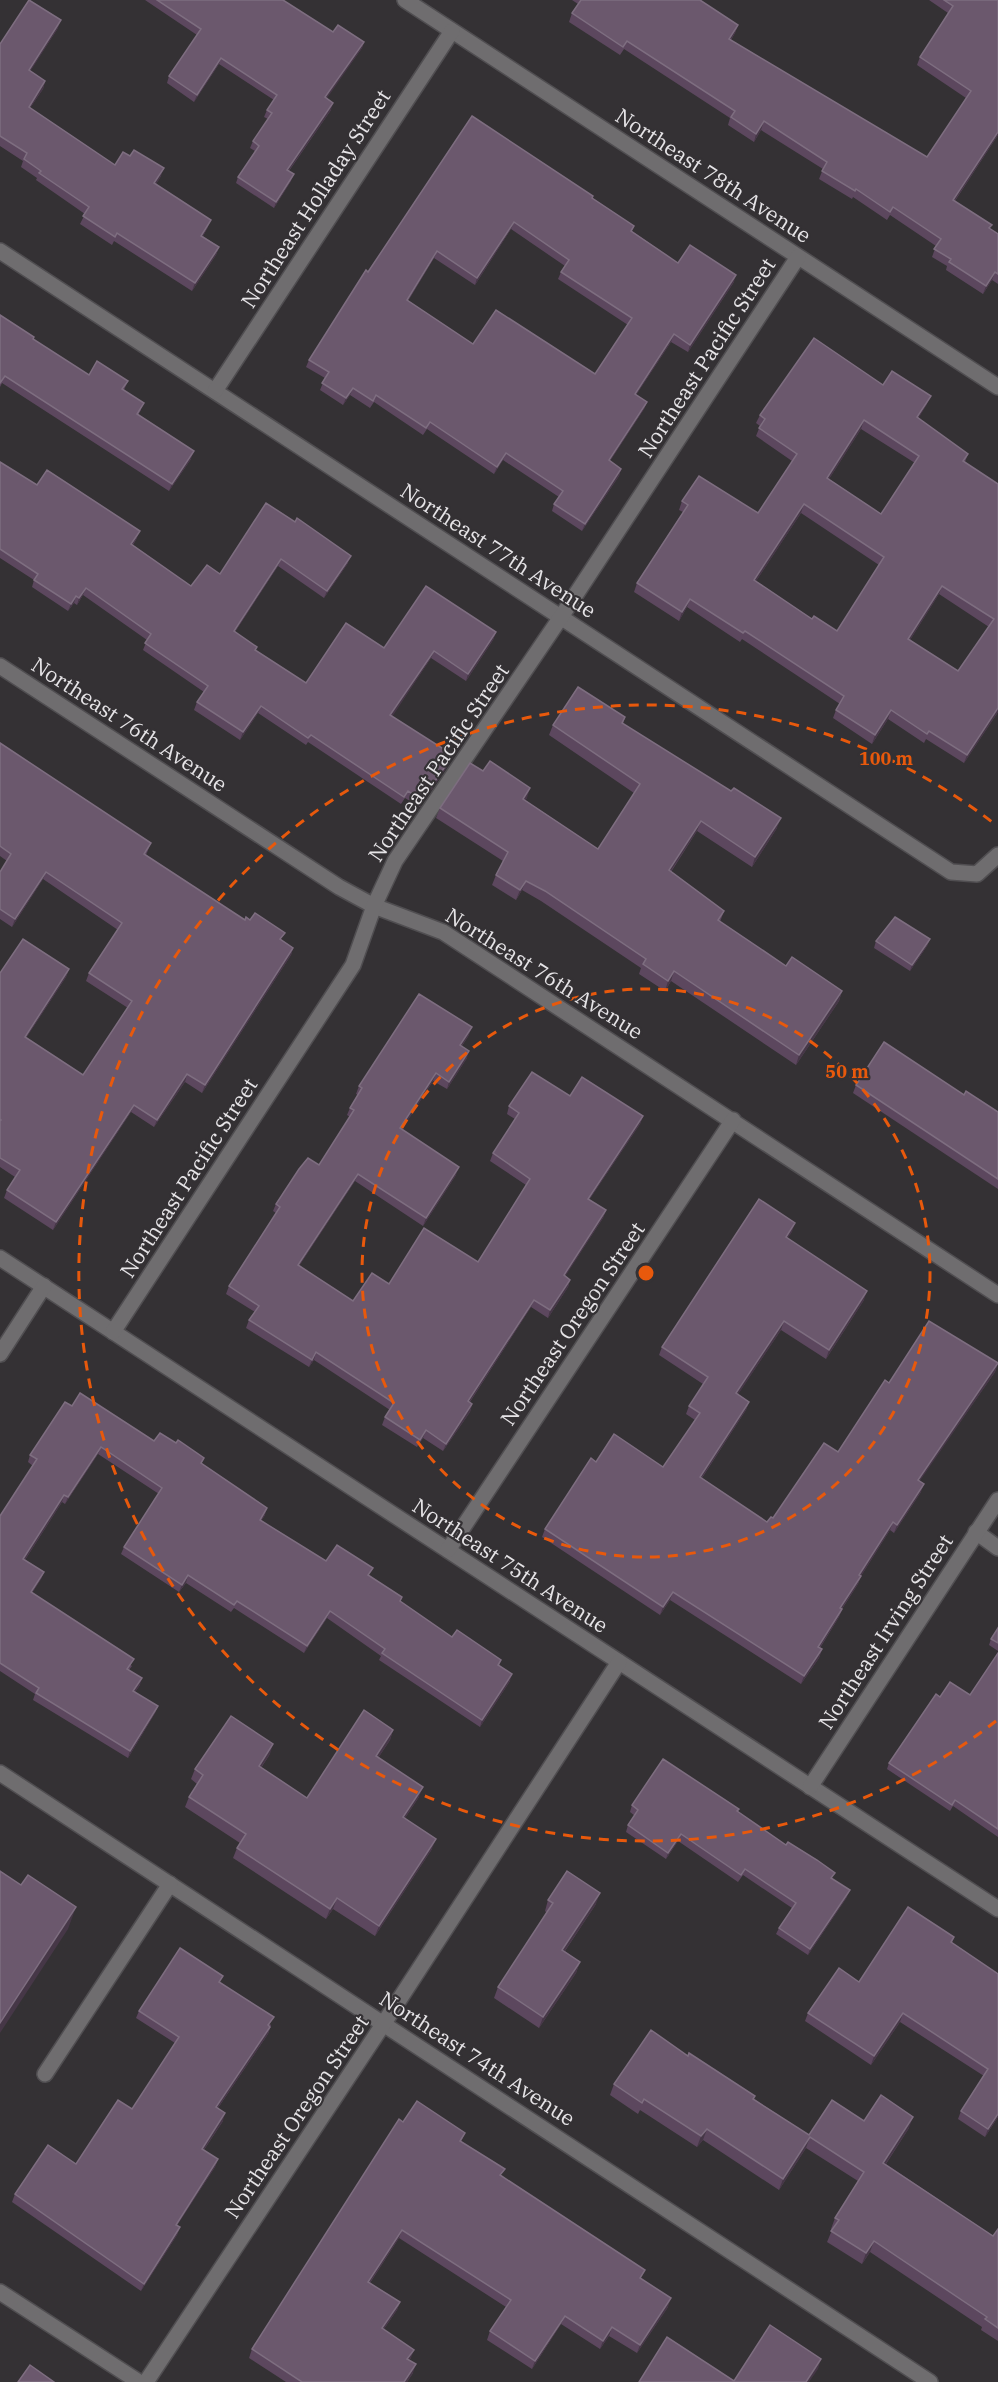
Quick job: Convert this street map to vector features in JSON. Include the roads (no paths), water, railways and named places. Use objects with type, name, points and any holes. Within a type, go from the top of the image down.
[{"type":"street","name":"Northeast 78th Avenue","points":[[405,0],[998,387]]},
{"type":"street","name":"Northeast Holladay Street","points":[[215,391],[452,31]]},
{"type":"street","name":"Northeast 77th Avenue","points":[[0,251],[951,872],[977,874],[998,855]]},
{"type":"street","name":"Northeast Pacific Street","points":[[113,1332],[353,965],[374,906],[395,861],[561,617],[798,257]]},
{"type":"street","name":"Northeast 76th Avenue","points":[[0,666],[339,887],[374,906],[443,932],[998,1295]]},
{"type":"street","name":"Northeast Oregon Street","points":[[448,1550],[733,1120]]},
{"type":"street","name":"Northeast 75th Avenue","points":[[0,1257],[998,1910]]},
{"type":"street","points":[[0,1354],[44,1286]]},
{"type":"street","name":"Northeast Irving Street","points":[[810,1787],[998,1500]]},
{"type":"street","points":[[976,1532],[998,1548]]},
{"type":"street","name":"Northeast Oregon Street","points":[[146,2382],[384,2024],[619,1662]]},
{"type":"street","name":"Northeast 74th Avenue","points":[[0,1773],[930,2382]]},
{"type":"street","points":[[45,2074],[170,1884]]},
{"type":"street","points":[[0,2292],[139,2382]]}]
